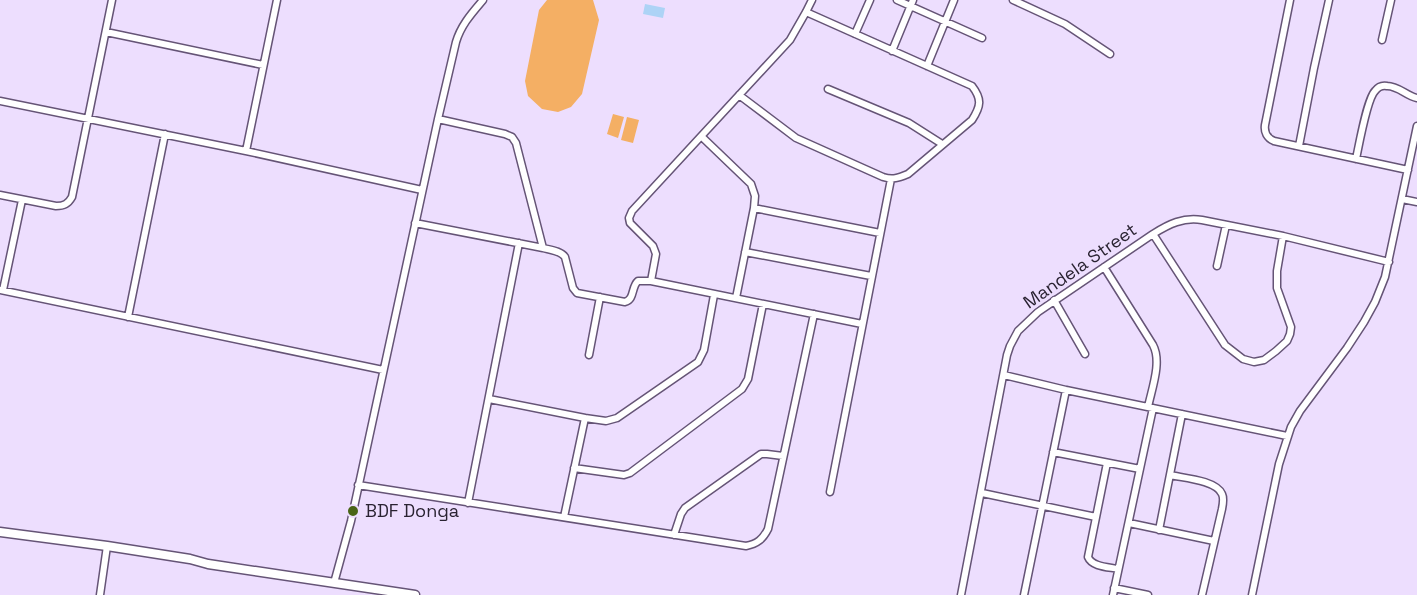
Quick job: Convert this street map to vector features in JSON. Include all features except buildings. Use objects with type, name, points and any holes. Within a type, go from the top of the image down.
[{"type":"main road","points":[[0,533],[190,559],[208,564],[415,595]]},
{"type":"street","points":[[0,195],[56,206],[69,203],[112,0]]},
{"type":"street","points":[[246,151],[277,0]]},
{"type":"street","points":[[334,583],[351,520],[422,190],[459,31],[483,0]]},
{"type":"street","points":[[651,281],[656,254],[653,246],[630,223],[629,218],[632,211],[789,40],[812,0]]},
{"type":"street","points":[[855,34],[870,0]]},
{"type":"street","points":[[897,0],[912,3],[982,38]]},
{"type":"street","points":[[927,66],[954,0]]},
{"type":"street","points":[[1013,0],[1065,24],[1110,54]]},
{"type":"street","points":[[1290,0],[1264,128],[1266,134],[1270,139],[1408,170]]},
{"type":"street","points":[[1299,146],[1329,0]]},
{"type":"street","points":[[1382,40],[1391,0]]},
{"type":"street","points":[[892,51],[912,3]]},
{"type":"street","points":[[740,95],[796,138],[891,179],[908,174],[972,120],[977,113],[980,104],[978,94],[972,86],[806,12]]},
{"type":"street","points":[[106,32],[264,65]]},
{"type":"street","points":[[1356,159],[1374,92],[1380,87],[1388,86],[1417,98]]},
{"type":"street","points":[[828,89],[909,123],[942,144]]},
{"type":"street","points":[[0,101],[246,151],[422,190]]},
{"type":"street","points":[[438,119],[512,137],[516,143],[543,248]]},
{"type":"street","points":[[1252,595],[1287,436],[1300,411],[1364,322],[1380,291],[1389,262],[1417,126]]},
{"type":"street","points":[[128,317],[165,134]]},
{"type":"street","points":[[702,137],[751,184],[755,196],[735,298]]},
{"type":"street","points":[[830,492],[891,179]]},
{"type":"street","points":[[1402,199],[1417,202]]},
{"type":"street","points":[[22,200],[2,290],[383,370]]},
{"type":"street","points":[[754,208],[880,233]]},
{"type":"street","name":"Mandela Street","points":[[961,595],[1010,346],[1018,331],[1028,320],[1153,234],[1172,223],[1186,219],[1197,219],[1283,236],[1389,262]]},
{"type":"street","points":[[415,223],[563,254],[574,291],[578,293],[625,302],[631,298],[635,283],[651,281],[862,324]]},
{"type":"street","points":[[1217,266],[1226,225]]},
{"type":"street","points":[[1153,234],[1225,345],[1243,359],[1254,362],[1264,360],[1276,351],[1287,341],[1290,334],[1290,327],[1277,288],[1277,271],[1283,236]]},
{"type":"street","points":[[468,503],[519,243]]},
{"type":"street","points":[[745,252],[871,276]]},
{"type":"street","points":[[1104,267],[1157,353],[1158,361],[1140,469],[1114,592],[1148,595]]},
{"type":"street","points":[[489,399],[585,418],[606,421],[617,418],[698,362],[704,350],[714,295]]},
{"type":"street","points":[[589,355],[600,297]]},
{"type":"street","points":[[1054,300],[1085,354]]},
{"type":"street","points":[[574,468],[624,475],[630,473],[742,390],[748,379],[763,304]]},
{"type":"street","points":[[358,485],[747,546],[754,544],[760,541],[768,530],[814,314]]},
{"type":"street","points":[[1004,375],[1287,436]]},
{"type":"street","points":[[1024,595],[1066,390]]},
{"type":"street","points":[[1159,530],[1182,414]]},
{"type":"street","points":[[564,517],[585,418]]},
{"type":"street","points":[[1053,452],[1140,469]]},
{"type":"street","points":[[674,535],[685,508],[761,454],[783,456]]},
{"type":"street","points":[[1107,463],[1088,554],[1089,560],[1094,563],[1118,569]]},
{"type":"street","points":[[1170,475],[1211,484],[1220,490],[1222,496],[1223,504],[1202,595]]},
{"type":"street","points":[[981,493],[1096,516]]},
{"type":"street","points":[[1129,524],[1214,541]]},
{"type":"street","points":[[100,595],[106,548]]},
{"type":"shaded area","points":[[547,0],[593,0],[599,20],[582,94],[571,107],[558,112],[542,109],[528,96],[525,81],[539,10]]},
{"type":"shaded area","points":[[613,114],[624,117],[618,138],[607,134]]},
{"type":"shaded area","points":[[627,117],[639,120],[633,143],[621,140]]},
{"type":"water","points":[[645,4],[665,8],[663,18],[643,14]]},
{"type":"place","name":"BDF Donga","points":[[353,511]]}]
